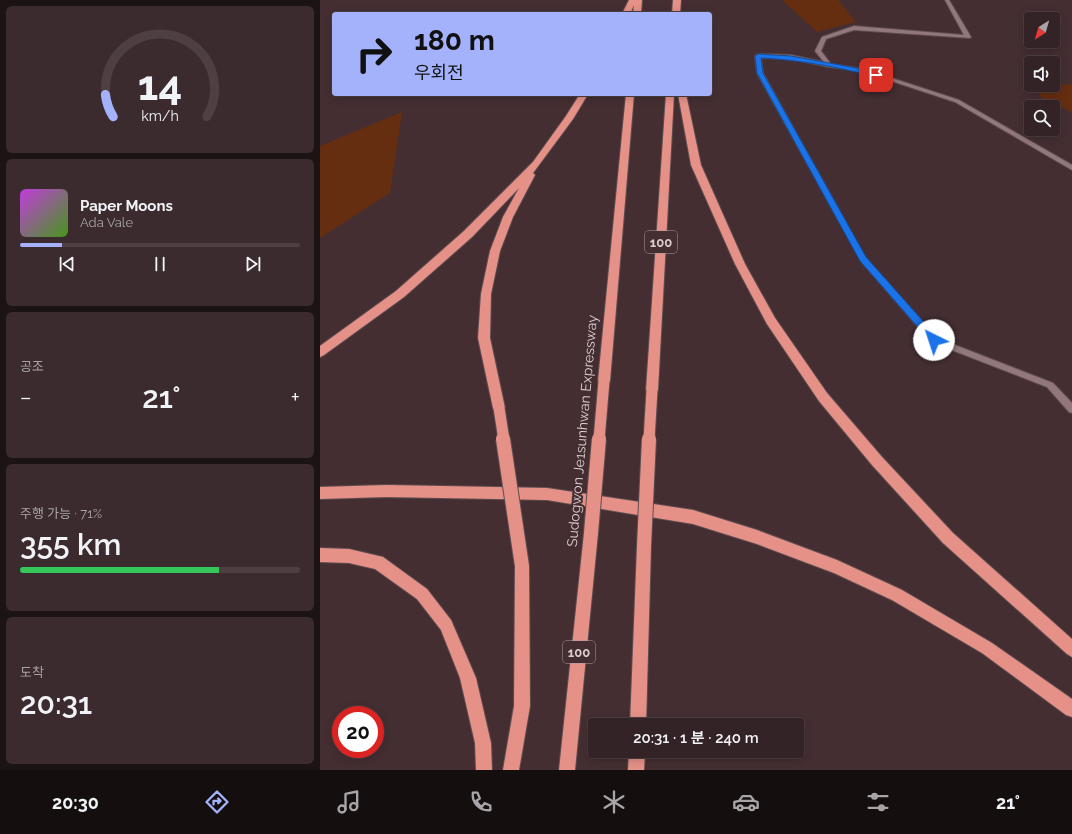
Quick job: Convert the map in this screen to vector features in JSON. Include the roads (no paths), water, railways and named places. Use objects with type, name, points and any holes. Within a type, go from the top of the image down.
[{"type":"highway","points":[[627,12],[633,0]]},
{"type":"highway","points":[[637,12],[638,0]]},
{"type":"highway","points":[[676,12],[677,0]]},
{"type":"highway","points":[[511,770],[522,706],[522,566],[499,408],[484,338],[486,294],[495,251],[508,217],[536,164],[570,117],[583,96]]},
{"type":"highway","name":"Sudogwon Je1sunhwan Expressway","points":[[567,770],[630,96]]},
{"type":"highway","name":"100","points":[[638,718],[644,546],[670,96]]},
{"type":"highway","points":[[682,96],[696,165],[737,258],[771,321],[823,396],[877,461],[948,538],[1072,649]]},
{"type":"highway","points":[[320,352],[400,294],[468,234],[536,164]]},
{"type":"highway","points":[[320,493],[393,491],[547,494],[621,507],[693,517],[757,537],[830,564],[897,595],[987,648],[1072,709]]},
{"type":"highway","points":[[320,555],[349,556],[378,562],[422,594],[446,625],[468,678],[483,743],[484,770]]},
{"type":"highway","points":[[636,770],[637,758]]},
{"type":"lane","points":[[829,65],[818,51],[824,38],[854,28],[968,37],[947,0]]},
{"type":"lane","points":[[1072,168],[957,101],[862,70],[791,57],[758,56],[760,73],[863,259],[934,340],[1050,385],[1072,408]]}]
